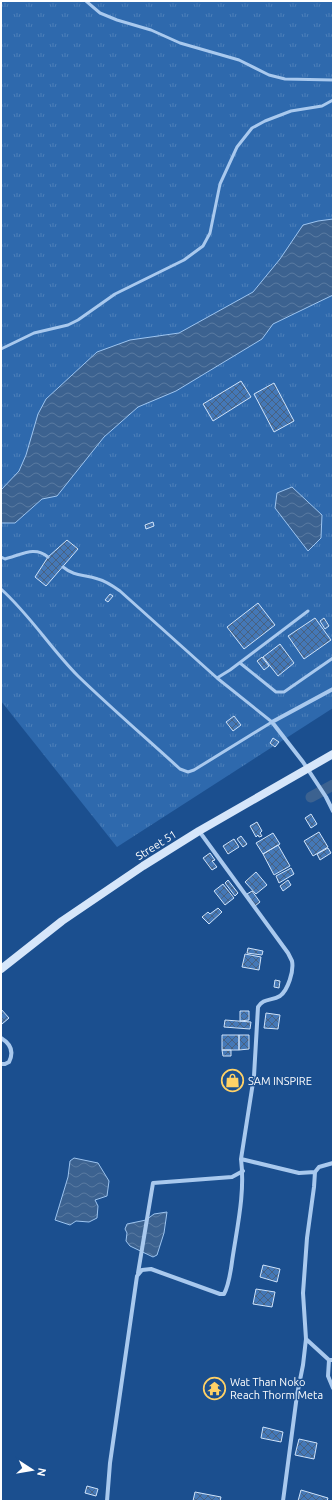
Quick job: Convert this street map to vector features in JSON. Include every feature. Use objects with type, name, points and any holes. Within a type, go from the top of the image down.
[{"type":"main road","name":"Street 51","points":[[1,969],[62,921],[143,866],[306,766],[333,754]]},
{"type":"street","points":[[333,689],[272,722],[306,766],[326,797],[333,811]]},
{"type":"street","points":[[137,1276],[142,1270],[151,1269],[220,1294],[224,1294],[230,1272],[243,1183],[242,1159],[254,1076],[258,1007],[262,1002],[280,996],[290,979],[292,962],[288,953],[199,831]]},
{"type":"street","points":[[1,1038],[11,1046],[12,1054],[9,1062],[1,1064]]},
{"type":"street","points":[[242,1159],[303,1173],[315,1172]]},
{"type":"street","points":[[284,1501],[297,1395],[304,1365],[306,1339],[303,1293],[307,1238],[315,1172],[319,1167],[333,1163]]},
{"type":"street","points":[[107,1501],[110,1463],[137,1276],[153,1183],[232,1177],[243,1171]]},
{"type":"street","points":[[306,1339],[331,1360],[328,1376],[333,1388]]},
{"type":"lane","points":[[86,1],[100,13],[117,20],[151,30],[180,43],[239,60],[269,75],[285,79],[333,80]]},
{"type":"lane","points":[[1,349],[34,333],[68,325],[78,320],[115,294],[184,260],[203,246],[210,233],[220,184],[237,147],[252,128],[265,121],[291,111],[322,106],[333,100]]},
{"type":"lane","points":[[1,557],[5,559],[34,550],[40,551],[48,557]]},
{"type":"lane","points":[[1,589],[10,597],[78,676],[180,770],[188,772],[199,768],[272,722],[217,678],[120,591],[106,581],[77,575],[63,567]]},
{"type":"lane","points":[[217,678],[240,663],[308,611]]},
{"type":"lane","points":[[240,663],[276,692],[280,693],[284,692],[333,658]]},
{"type":"green space","points":[[1,1],[333,1],[333,708],[117,847],[1,701]]},
{"type":"water","points":[[333,219],[333,295],[273,324],[262,339],[176,391],[138,407],[104,437],[57,496],[42,499],[15,523],[1,523],[1,490],[19,471],[26,455],[38,414],[46,399],[97,352],[130,340],[179,333],[253,292],[280,259],[303,225]]},
{"type":"water","points":[[292,487],[322,515],[321,538],[308,551],[275,508],[277,493]]},
{"type":"water","points":[[74,1158],[98,1163],[109,1181],[107,1196],[95,1200],[98,1206],[97,1218],[89,1222],[76,1221],[70,1225],[55,1220],[68,1177],[70,1161]]},
{"type":"water","points":[[167,1212],[164,1233],[157,1255],[153,1257],[130,1246],[126,1241],[127,1233],[125,1229],[127,1224],[146,1220],[154,1214]]},
{"type":"building","points":[[241,381],[251,397],[213,421],[203,404]]},
{"type":"building","points":[[274,383],[294,421],[274,432],[254,394]]},
{"type":"building","points":[[153,522],[154,526],[146,529],[145,525]]},
{"type":"building","points":[[67,540],[78,549],[46,586],[35,577],[48,557]]},
{"type":"building","points":[[110,594],[113,596],[108,602],[105,600]]},
{"type":"building","points":[[258,603],[275,625],[244,649],[227,627]]},
{"type":"building","points":[[315,618],[331,640],[304,659],[288,636]]},
{"type":"building","points":[[324,618],[329,626],[325,629],[320,621]]},
{"type":"building","points":[[280,644],[294,663],[278,676],[263,657]]},
{"type":"building","points":[[262,657],[269,666],[264,670],[257,661]]},
{"type":"building","points":[[234,716],[241,725],[233,731],[226,722]]},
{"type":"building","points":[[273,738],[279,742],[275,747],[270,743]]},
{"type":"building","points":[[311,814],[317,824],[311,828],[305,818]]},
{"type":"building","points":[[257,822],[262,831],[260,833],[262,836],[259,837],[258,835],[256,837],[250,826]]},
{"type":"building","points":[[319,832],[328,847],[313,856],[304,841]]},
{"type":"building","points":[[273,833],[280,844],[263,854],[256,843]]},
{"type":"building","points":[[241,836],[247,844],[243,847],[237,839]]},
{"type":"building","points":[[234,839],[239,847],[228,854],[223,846]]},
{"type":"building","points":[[278,845],[290,866],[274,875],[263,854]]},
{"type":"building","points":[[328,848],[331,853],[320,860],[317,854]]},
{"type":"building","points":[[210,853],[215,860],[212,861],[217,867],[212,870],[203,858]]},
{"type":"building","points":[[291,868],[294,874],[279,883],[276,876]]},
{"type":"building","points":[[256,872],[267,885],[256,894],[245,882]]},
{"type":"building","points":[[228,880],[238,893],[235,896],[225,883]]},
{"type":"building","points":[[288,880],[291,885],[283,891],[280,886]]},
{"type":"building","points":[[223,884],[234,898],[225,905],[214,891]]},
{"type":"building","points":[[252,891],[260,902],[255,906],[247,894]]},
{"type":"building","points":[[218,908],[222,912],[209,924],[202,917],[208,912],[210,914]]},
{"type":"building","points":[[248,948],[263,951],[262,955],[247,953]]},
{"type":"building","points":[[245,954],[261,957],[259,970],[242,967]]},
{"type":"building","points":[[275,980],[280,981],[279,988],[274,987]]},
{"type":"building","points":[[1,1009],[9,1018],[2,1024],[1,1023]]},
{"type":"building","points":[[240,1011],[249,1011],[249,1020],[240,1021]]},
{"type":"building","points":[[266,1013],[280,1015],[278,1029],[264,1028]]},
{"type":"building","points":[[225,1020],[251,1022],[250,1029],[224,1027]]},
{"type":"building","points":[[222,1035],[239,1035],[239,1050],[222,1050]]},
{"type":"building","points":[[239,1035],[249,1035],[249,1049],[239,1050]]},
{"type":"building","points":[[222,1050],[231,1050],[231,1056],[223,1056]]},
{"type":"building","points":[[263,1265],[280,1269],[277,1282],[260,1277]]},
{"type":"building","points":[[256,1289],[275,1292],[272,1307],[253,1304]]},
{"type":"building","points":[[263,1427],[283,1432],[281,1442],[261,1438]]},
{"type":"building","points":[[299,1439],[317,1443],[314,1459],[295,1455]]},
{"type":"building","points":[[87,1486],[98,1489],[96,1496],[85,1493]]},
{"type":"building","points":[[301,1490],[328,1498],[327,1501],[298,1501]]},
{"type":"building","points":[[195,1492],[221,1497],[220,1501],[193,1501]]},
{"type":"waterway","points":[[311,797],[333,785]]},
{"type":"place","name":"SAM INSPIRE","points":[[233,1081]]},
{"type":"place","name":"Wat Than Noko Reach Thorm Meta","points":[[214,1388]]}]
